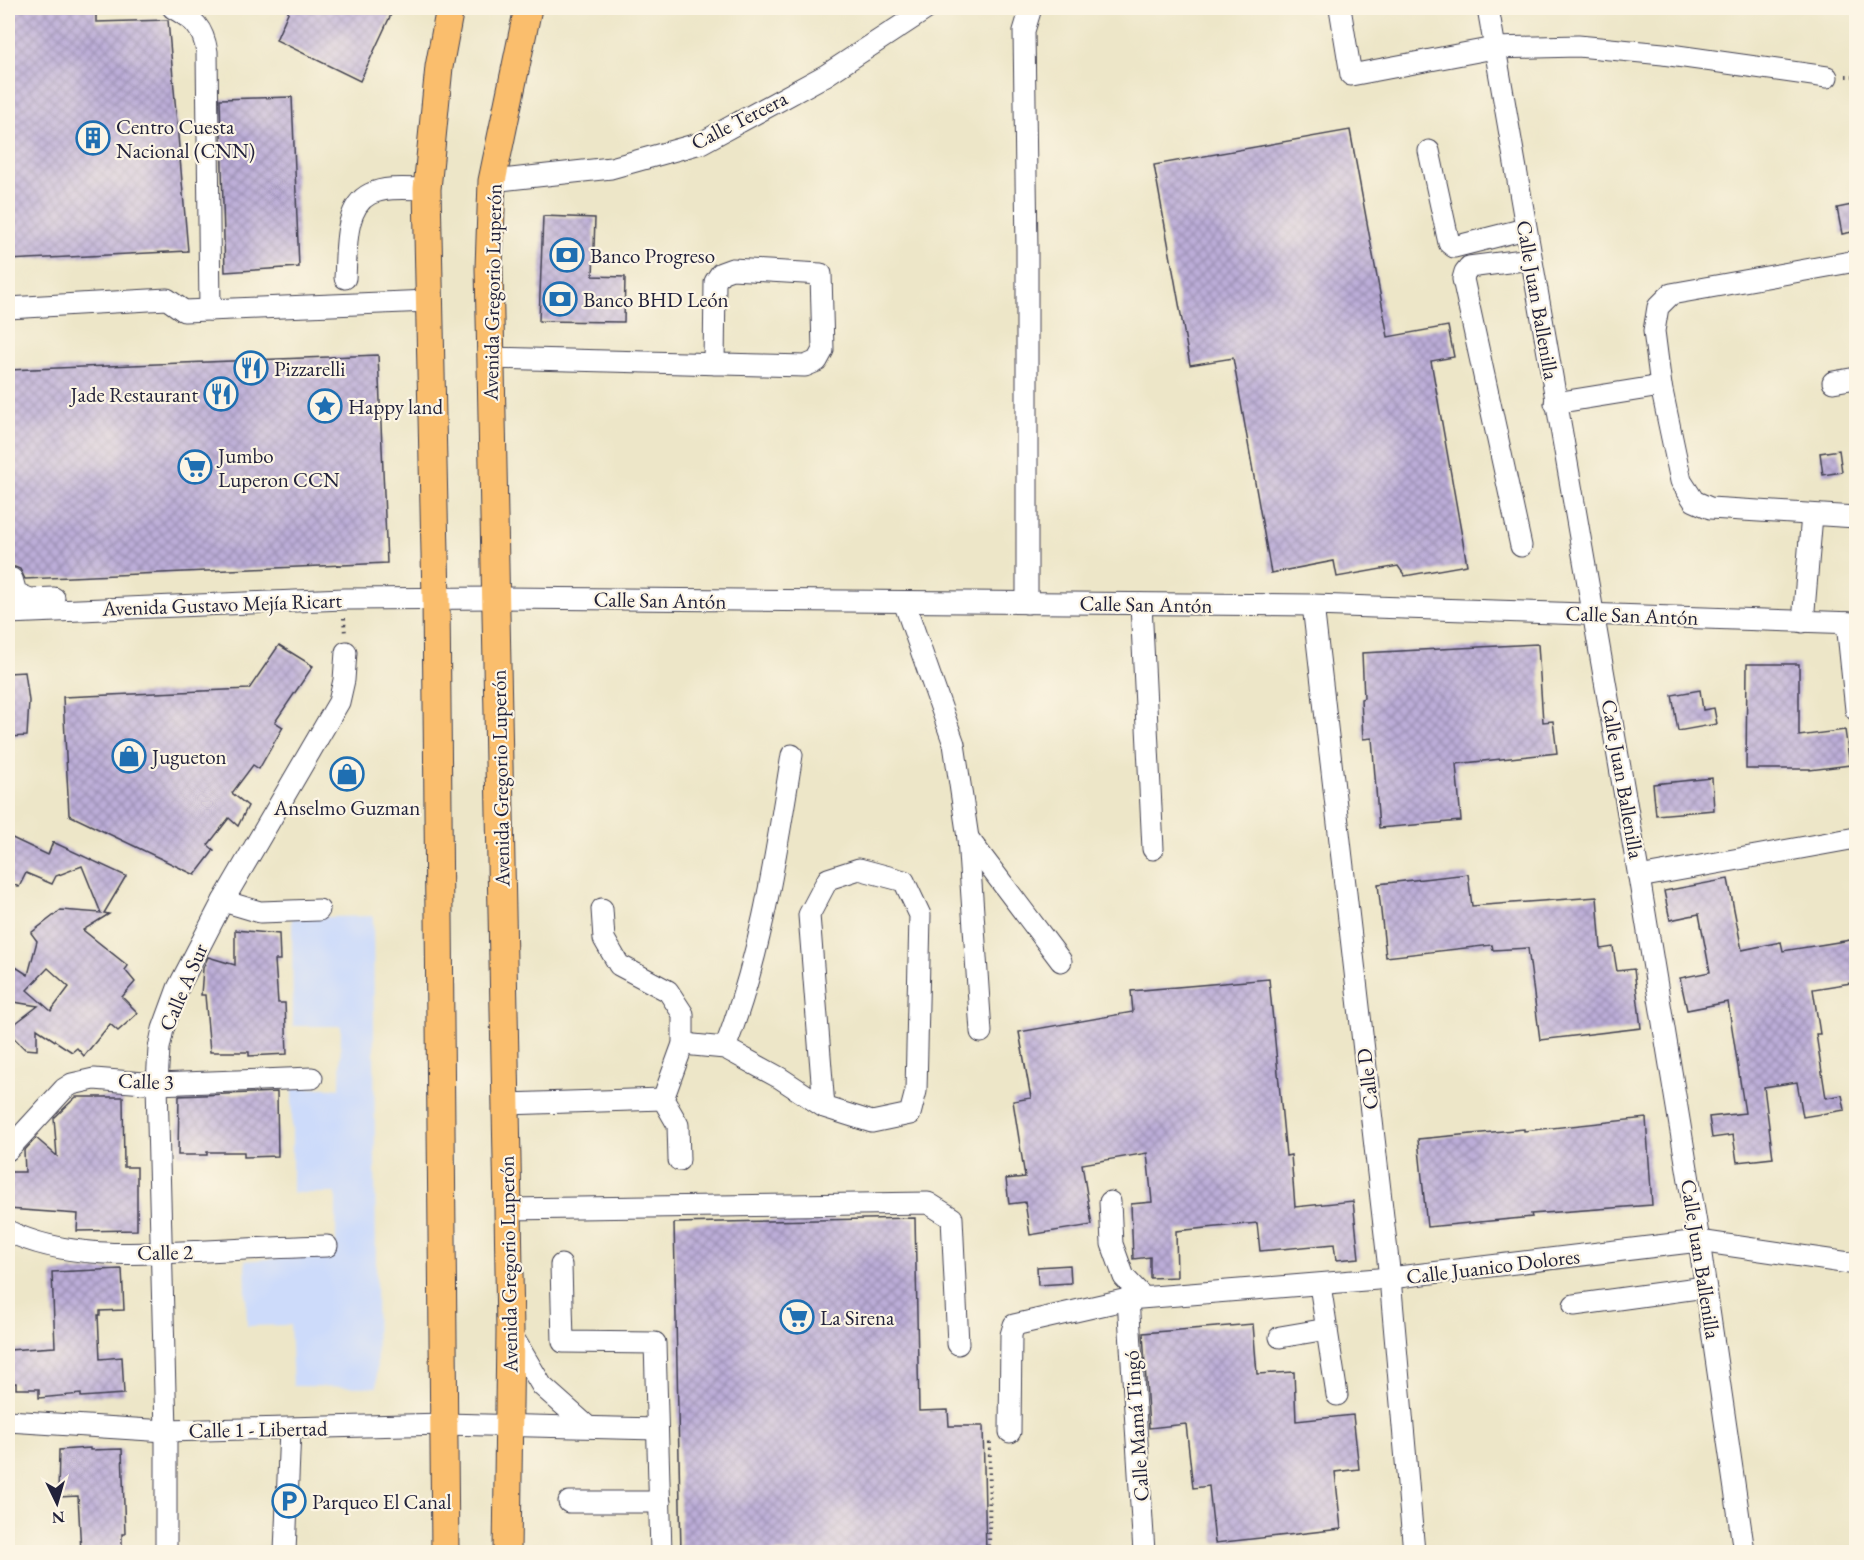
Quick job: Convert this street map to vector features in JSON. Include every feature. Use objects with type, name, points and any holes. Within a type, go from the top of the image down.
[{"type":"main road","points":[[446,1552],[436,599],[427,189],[439,67],[450,8]]},
{"type":"main road","name":"Avenida Gregorio Luperón","points":[[507,1552],[510,1332],[489,268],[492,181],[528,8]]},
{"type":"street","points":[[173,8],[191,18],[199,27],[207,52],[210,310]]},
{"type":"street","name":"Calle Tercera","points":[[492,181],[611,168],[701,143],[826,75],[928,8]]},
{"type":"street","points":[[1027,603],[1027,251],[1024,31],[1031,8]]},
{"type":"street","points":[[1340,8],[1352,75],[1494,48],[1578,46],[1663,54],[1827,77]]},
{"type":"street","name":"Calle Juan Ballenilla","points":[[1488,8],[1639,877],[1699,1242],[1743,1552]]},
{"type":"street","points":[[1429,152],[1449,243],[1454,247],[1525,229]]},
{"type":"street","points":[[345,278],[350,229],[353,214],[360,202],[369,195],[387,190],[427,189]]},
{"type":"street","points":[[1461,245],[1465,272],[1464,285],[1521,546]]},
{"type":"street","points":[[1465,272],[1469,267],[1530,259]]},
{"type":"street","points":[[1857,261],[1671,294],[1658,307],[1654,331],[1661,386],[1681,481],[1694,501],[1710,508],[1857,517]]},
{"type":"street","points":[[489,358],[714,364],[805,366],[817,361],[823,350],[821,274],[732,269],[721,273],[717,277],[714,288],[714,364]]},
{"type":"street","points":[[8,308],[166,299],[184,311],[429,301]]},
{"type":"street","points":[[1833,382],[1857,378]]},
{"type":"street","points":[[1556,403],[1661,386]]},
{"type":"street","points":[[1803,622],[1812,515]]},
{"type":"street","points":[[10,589],[30,599],[84,598],[104,601],[107,608]]},
{"type":"street","points":[[10,589],[19,608],[38,611]]},
{"type":"street","name":"Avenida Gustavo Mejía Ricart","points":[[8,613],[344,599],[436,599]]},
{"type":"street","name":"Calle San Antón","points":[[436,599],[1313,606],[1852,623]]},
{"type":"street","points":[[904,602],[954,744],[968,838],[981,1032]]},
{"type":"street","points":[[1141,604],[1153,849]]},
{"type":"street","name":"Calle D","points":[[1313,606],[1390,1278],[1414,1552]]},
{"type":"street","points":[[1852,623],[1857,710]]},
{"type":"street","name":"Calle A Sur","points":[[166,1552],[166,1431],[157,1084],[159,1048],[169,1008],[223,901],[339,702],[344,680],[346,652]]},
{"type":"street","points":[[725,1048],[738,1015],[769,895],[792,754]]},
{"type":"street","points":[[968,838],[1061,961]]},
{"type":"street","points":[[1639,877],[1857,838]]},
{"type":"street","points":[[683,1044],[725,1048],[780,1078],[824,1107],[872,1122],[910,1114],[916,1091],[920,915],[904,881],[859,869],[828,879],[809,915],[824,1107]]},
{"type":"street","points":[[223,901],[260,912],[319,910]]},
{"type":"street","points":[[602,909],[604,939],[619,965],[668,991],[683,1014],[683,1044],[663,1099],[678,1125],[679,1160]]},
{"type":"street","name":"Calle 3","points":[[8,1150],[57,1096],[72,1084],[94,1079],[157,1084],[312,1078]]},
{"type":"street","points":[[506,1104],[663,1099]]},
{"type":"street","points":[[1110,1202],[1112,1244],[1124,1277],[1135,1298]]},
{"type":"street","points":[[508,1209],[928,1203],[952,1218],[958,1344]]},
{"type":"street","name":"Calle 2","points":[[8,1231],[46,1245],[71,1250],[161,1253],[327,1246]]},
{"type":"street","name":"Calle Juanico Dolores","points":[[1010,1432],[1011,1335],[1014,1325],[1135,1298],[1320,1285],[1699,1242],[1857,1263]]},
{"type":"street","points":[[561,1265],[563,1342],[655,1343],[661,1552]]},
{"type":"street","points":[[1320,1285],[1337,1395]]},
{"type":"street","points":[[1574,1305],[1705,1287]]},
{"type":"street","name":"Calle Mamá Tingó","points":[[1135,1298],[1144,1552]]},
{"type":"street","points":[[1280,1337],[1327,1329]]},
{"type":"street","points":[[510,1332],[542,1386],[587,1426]]},
{"type":"street","name":"Calle 1 - Libertad","points":[[8,1421],[166,1431],[444,1424],[657,1429]]},
{"type":"street","points":[[285,1552],[290,1429]]},
{"type":"street","points":[[569,1502],[660,1502]]},
{"type":"path","points":[[344,599],[346,652]]},
{"type":"path","points":[[989,1552],[990,1432],[1010,1432]]},
{"type":"shaded area","points":[[373,916],[377,1387],[293,1386],[290,1325],[247,1326],[245,1261],[336,1253],[336,1193],[292,1193],[292,1088],[340,1088],[341,1026],[293,1026],[292,918]]},
{"type":"building","name":"Centro Cuesta Nacional (CNN)","points":[[8,8],[96,8],[96,22],[168,20],[188,251],[8,260]]},
{"type":"building","points":[[290,8],[394,8],[360,81],[276,40]]},
{"type":"building","points":[[292,97],[299,267],[225,272],[220,99]]},
{"type":"building","points":[[1350,130],[1388,337],[1448,326],[1454,357],[1431,361],[1467,565],[1405,576],[1398,566],[1337,577],[1334,561],[1271,573],[1233,358],[1190,365],[1154,165]]},
{"type":"building","points":[[1857,204],[1857,231],[1842,234],[1837,208]]},
{"type":"building","points":[[543,216],[595,218],[593,276],[625,277],[624,322],[539,321]]},
{"type":"building","name":"Jumbo Luperon CCN","points":[[378,355],[387,563],[25,579],[20,569],[8,567],[8,370]]},
{"type":"building","points":[[1839,450],[1842,472],[1823,475],[1820,453]]},
{"type":"building","points":[[1538,644],[1543,722],[1553,721],[1557,753],[1456,764],[1461,821],[1379,828],[1372,738],[1363,739],[1362,653]]},
{"type":"building","points":[[279,645],[313,666],[275,722],[283,727],[259,769],[253,765],[232,793],[248,806],[238,826],[229,818],[208,845],[214,850],[195,875],[69,815],[63,697],[249,689]]},
{"type":"building","points":[[1747,664],[1799,664],[1799,736],[1845,730],[1850,765],[1810,770],[1746,769]]},
{"type":"building","points":[[25,672],[29,701],[27,736],[8,737],[8,673]]},
{"type":"building","points":[[1700,690],[1703,710],[1714,708],[1717,724],[1678,731],[1672,695]]},
{"type":"building","points":[[1712,778],[1714,810],[1656,815],[1653,784]]},
{"type":"building","points":[[8,836],[48,855],[53,842],[126,876],[104,913],[109,914],[83,930],[128,966],[125,970],[135,982],[122,997],[138,1013],[118,1031],[110,1024],[84,1056],[77,1048],[72,1052],[37,1029],[37,1050],[25,1049],[8,1032],[8,1029],[38,1006],[8,1001],[8,962],[28,975],[37,941],[31,933],[61,910],[101,913],[82,866],[56,876],[52,884],[26,873],[19,887],[8,882]],"holes":[[[48,968],[69,987],[51,1011],[27,990]]]},
{"type":"building","points":[[1468,874],[1472,906],[1597,897],[1601,949],[1613,947],[1617,971],[1634,969],[1641,1028],[1540,1040],[1528,948],[1493,950],[1492,945],[1386,957],[1378,884]]},
{"type":"building","points":[[1728,879],[1742,950],[1781,942],[1783,951],[1857,939],[1857,982],[1813,989],[1820,1034],[1816,1034],[1826,1098],[1842,1095],[1845,1110],[1803,1117],[1797,1082],[1764,1087],[1773,1158],[1737,1162],[1733,1135],[1712,1138],[1709,1117],[1745,1113],[1728,1002],[1687,1010],[1680,978],[1710,972],[1699,914],[1670,920],[1664,891]]},
{"type":"building","points":[[235,930],[279,934],[280,960],[275,960],[278,1003],[285,1003],[287,1054],[249,1056],[249,1052],[210,1052],[205,995],[201,995],[203,968],[208,957],[235,965]]},
{"type":"building","points":[[1269,979],[1286,1156],[1291,1155],[1295,1207],[1353,1201],[1359,1258],[1336,1260],[1334,1244],[1260,1251],[1257,1223],[1176,1231],[1177,1277],[1150,1278],[1150,1257],[1133,1259],[1131,1204],[1152,1202],[1147,1153],[1082,1164],[1092,1225],[1030,1235],[1025,1202],[1009,1204],[1006,1179],[1025,1177],[1013,1101],[1031,1098],[1019,1032],[1133,1012],[1131,991]]},
{"type":"building","points":[[277,1092],[278,1156],[244,1157],[244,1152],[178,1155],[179,1096]]},
{"type":"building","points":[[76,1097],[123,1097],[124,1167],[137,1167],[137,1230],[77,1231],[78,1214],[8,1209],[8,1172],[25,1172],[24,1151],[36,1138],[57,1156],[54,1118]]},
{"type":"building","points":[[1646,1118],[1652,1205],[1531,1214],[1532,1217],[1427,1227],[1418,1139]]},
{"type":"building","name":"La Sirena","points":[[915,1218],[919,1411],[948,1410],[949,1426],[983,1426],[986,1552],[681,1552],[674,1223]]},
{"type":"building","points":[[1070,1265],[1071,1283],[1038,1285],[1037,1267]]},
{"type":"building","points":[[122,1269],[124,1310],[100,1311],[98,1315],[100,1359],[122,1357],[124,1394],[81,1397],[81,1394],[39,1398],[39,1389],[16,1389],[16,1383],[8,1383],[8,1350],[55,1347],[52,1272]]},
{"type":"building","points":[[1253,1324],[1257,1374],[1294,1372],[1296,1421],[1353,1415],[1359,1469],[1335,1472],[1341,1529],[1215,1543],[1209,1486],[1193,1488],[1186,1424],[1149,1428],[1143,1333]]},
{"type":"building","points":[[90,1448],[90,1450],[122,1449],[125,1534],[122,1534],[122,1552],[81,1552],[78,1496],[58,1497],[59,1450]]},
{"type":"place","name":"Centro Cuesta Nacional (CNN)","points":[[93,138]]},
{"type":"place","name":"Banco Progreso","points":[[567,255]]},
{"type":"place","name":"Banco BHD León","points":[[560,299]]},
{"type":"place","name":"Pizzarelli","points":[[251,368]]},
{"type":"place","name":"Jade Restaurant","points":[[221,394]]},
{"type":"place","name":"Happy land","points":[[325,406]]},
{"type":"place","name":"Jumbo Luperon CCN","points":[[195,467]]},
{"type":"place","name":"Jugueton","points":[[129,756]]},
{"type":"place","name":"Anselmo Guzman","points":[[347,774]]},
{"type":"place","name":"La Sirena","points":[[797,1317]]},
{"type":"place","name":"Parqueo El Canal","points":[[289,1501]]}]
